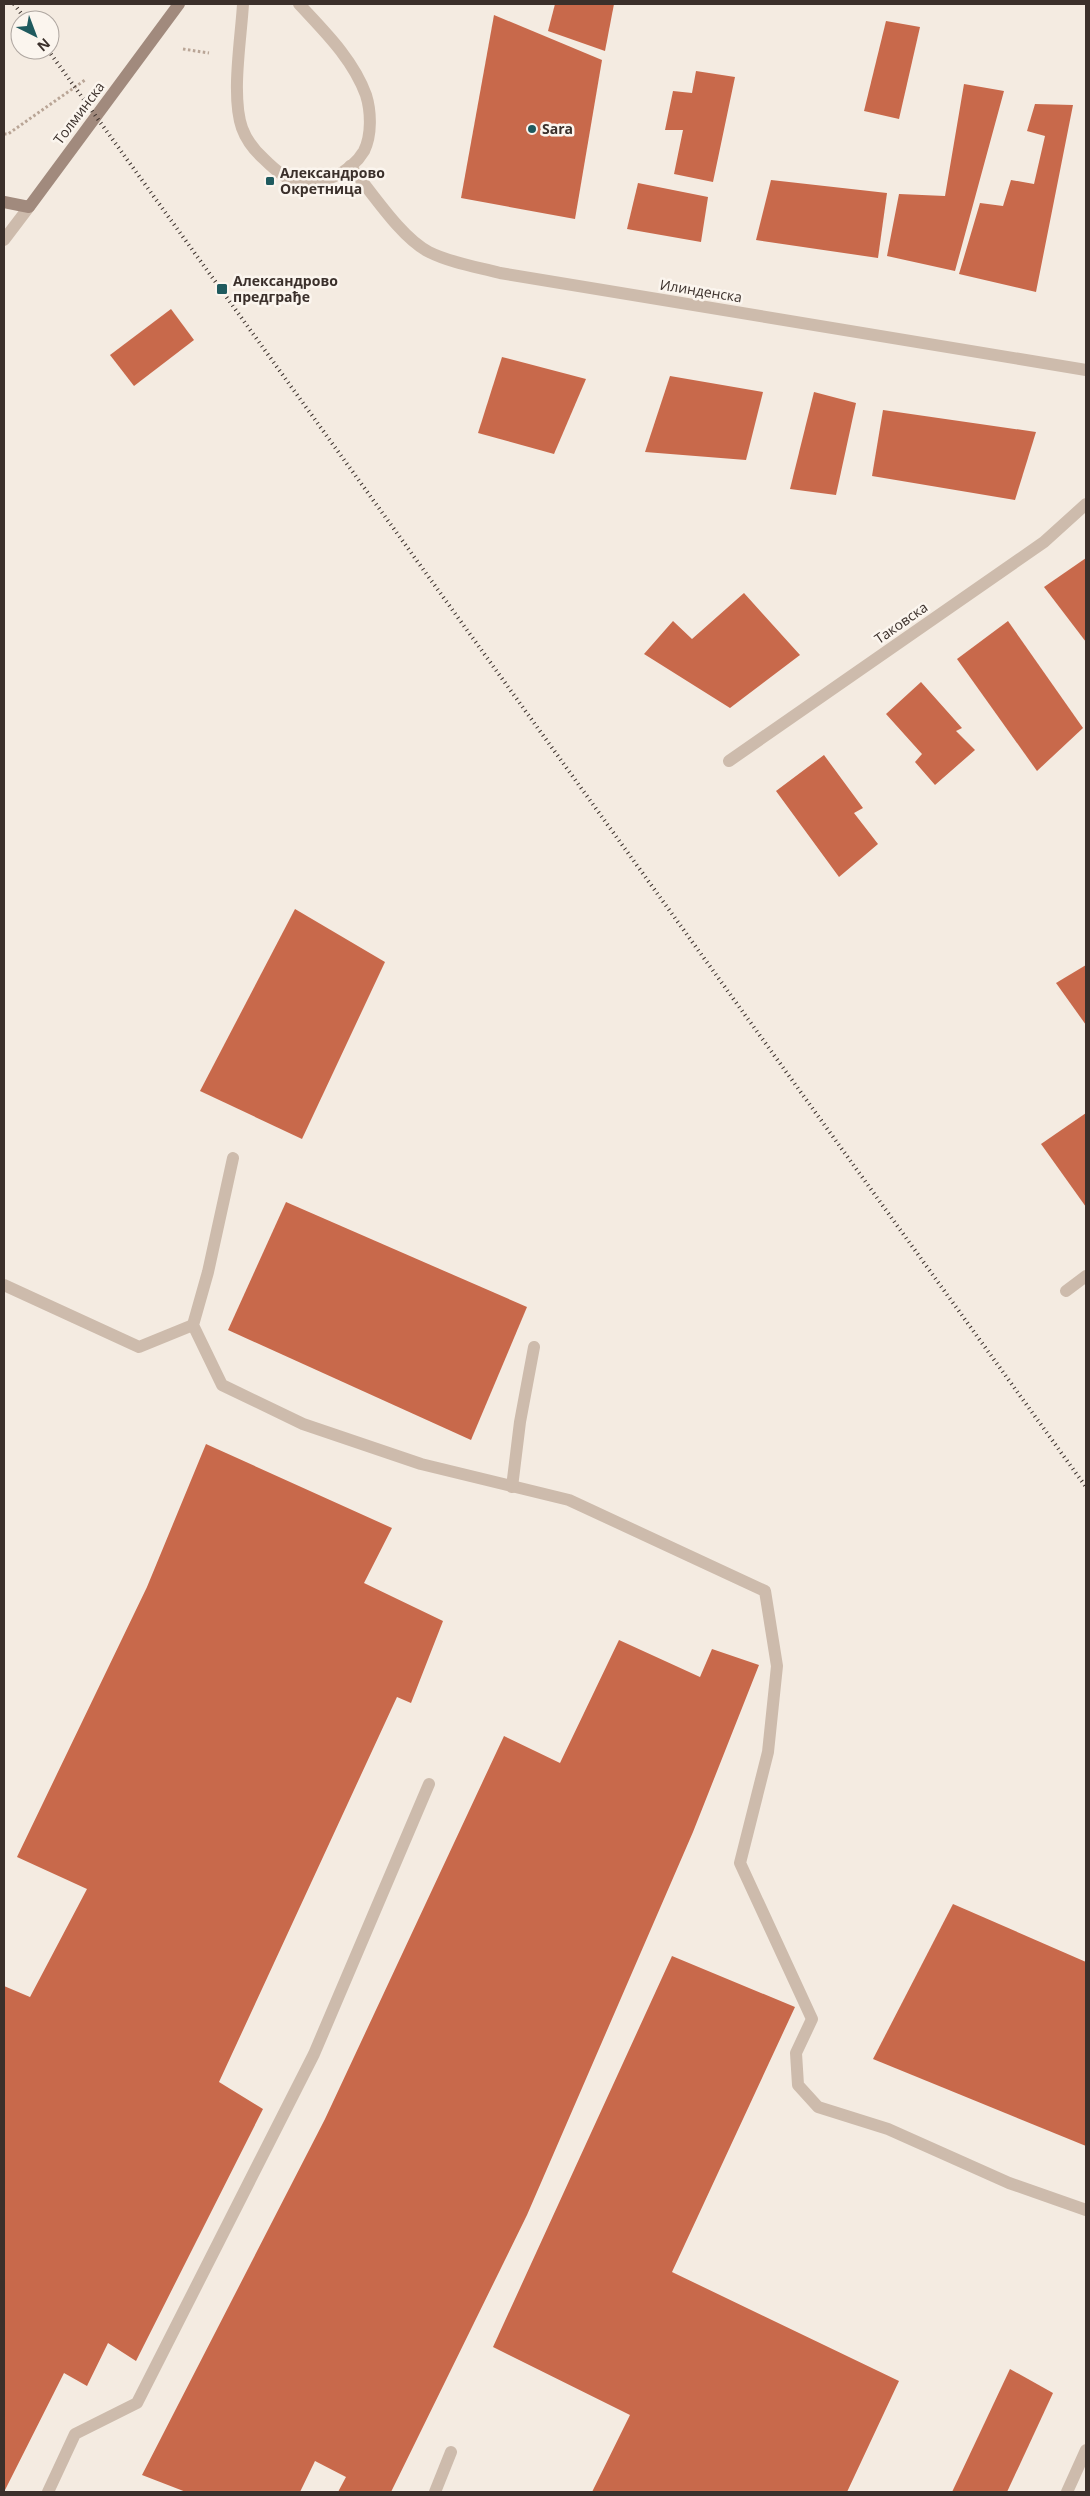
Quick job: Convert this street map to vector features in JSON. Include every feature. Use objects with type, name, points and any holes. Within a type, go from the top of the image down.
[{"type":"street","name":"Толминска","points":[[4,240],[179,4]]},
{"type":"street","points":[[243,4],[237,107],[242,130],[257,152],[273,168],[294,180],[314,182],[333,177],[350,166],[364,151],[370,131],[366,96],[356,75],[339,48],[299,4]]},
{"type":"street","name":"Илинденска","points":[[350,166],[411,241],[429,252],[451,260],[500,273],[1086,370]]},
{"type":"street","points":[[4,202],[29,207]]},
{"type":"street","name":"Таковска","points":[[728,761],[1044,542],[1086,504]]},
{"type":"street","points":[[233,1158],[208,1272],[193,1325],[222,1385],[303,1424],[422,1464],[569,1500],[766,1591],[777,1666],[768,1752],[740,1863],[812,2019],[796,2053],[798,2085],[818,2107],[888,2129],[1009,2183],[1086,2210]]},
{"type":"street","points":[[1066,1291],[1086,1276]]},
{"type":"street","points":[[4,1285],[139,1347],[193,1325]]},
{"type":"street","points":[[512,1486],[520,1422],[534,1346]]},
{"type":"street","points":[[48,2492],[76,2434],[137,2403],[314,2054],[429,1784]]},
{"type":"street","points":[[1067,2492],[1086,2450]]},
{"type":"street","points":[[435,2492],[452,2452]]},
{"type":"building","points":[[555,4],[614,4],[605,51],[548,31]]},
{"type":"building","name":"Sara","points":[[494,15],[602,60],[575,219],[461,198]]},
{"type":"building","points":[[886,21],[920,27],[899,119],[864,111]]},
{"type":"building","points":[[696,71],[735,77],[713,182],[674,174],[683,130],[665,130],[673,91],[692,93]]},
{"type":"building","points":[[964,84],[1004,91],[955,271],[887,256],[899,194],[945,196]]},
{"type":"building","points":[[1035,104],[1073,105],[1036,292],[959,274],[980,203],[1003,206],[1011,180],[1034,184],[1045,136],[1027,131]]},
{"type":"building","points":[[771,180],[887,193],[878,258],[756,240]]},
{"type":"building","points":[[638,183],[708,197],[701,242],[627,229]]},
{"type":"building","points":[[171,309],[194,340],[134,386],[110,355]]},
{"type":"building","points":[[502,357],[586,379],[554,454],[478,433]]},
{"type":"building","points":[[670,376],[763,392],[746,460],[645,452]]},
{"type":"building","points":[[814,392],[856,403],[836,495],[790,489]]},
{"type":"building","points":[[883,410],[1036,432],[1015,500],[872,476]]},
{"type":"building","points":[[1086,558],[1086,642],[1044,587]]},
{"type":"building","points":[[744,593],[800,655],[730,708],[644,654],[673,621],[692,639]]},
{"type":"building","points":[[1008,621],[1083,728],[1037,771],[957,659]]},
{"type":"building","points":[[921,682],[962,728],[956,731],[975,750],[935,785],[915,762],[922,754],[886,714]]},
{"type":"building","points":[[824,755],[863,808],[854,813],[878,844],[839,877],[776,791]]},
{"type":"building","points":[[295,909],[385,962],[302,1139],[200,1091]]},
{"type":"building","points":[[1086,965],[1086,1025],[1056,983]]},
{"type":"building","points":[[1086,1113],[1086,1207],[1041,1144]]},
{"type":"building","points":[[286,1202],[527,1307],[471,1440],[228,1330]]},
{"type":"building","points":[[206,1444],[392,1528],[364,1583],[443,1621],[411,1703],[397,1697],[219,2082],[263,2109],[136,2361],[108,2343],[87,2386],[64,2373],[4,2492],[4,1986],[30,1997],[87,1889],[17,1857],[147,1587]]},
{"type":"building","points":[[619,1640],[700,1677],[712,1649],[759,1665],[693,1832],[527,2215],[391,2492],[338,2492],[346,2477],[315,2461],[300,2492],[186,2492],[142,2475],[325,2119],[504,1736],[560,1763]]},
{"type":"building","points":[[953,1904],[1086,1962],[1086,2146],[873,2059]]},
{"type":"building","points":[[672,1956],[795,2007],[672,2272],[899,2381],[847,2492],[592,2492],[630,2415],[493,2347]]},
{"type":"building","points":[[1010,2369],[1053,2393],[1007,2492],[952,2492]]},
{"type":"railway","points":[[14,4],[18,10]]},
{"type":"railway","points":[[55,60],[1086,1487]]},
{"type":"place","name":"Sara","points":[[532,129]]},
{"type":"place","name":"Александрово Окретница","points":[[270,181]]},
{"type":"place","name":"Александрово предграђе","points":[[222,289]]}]
